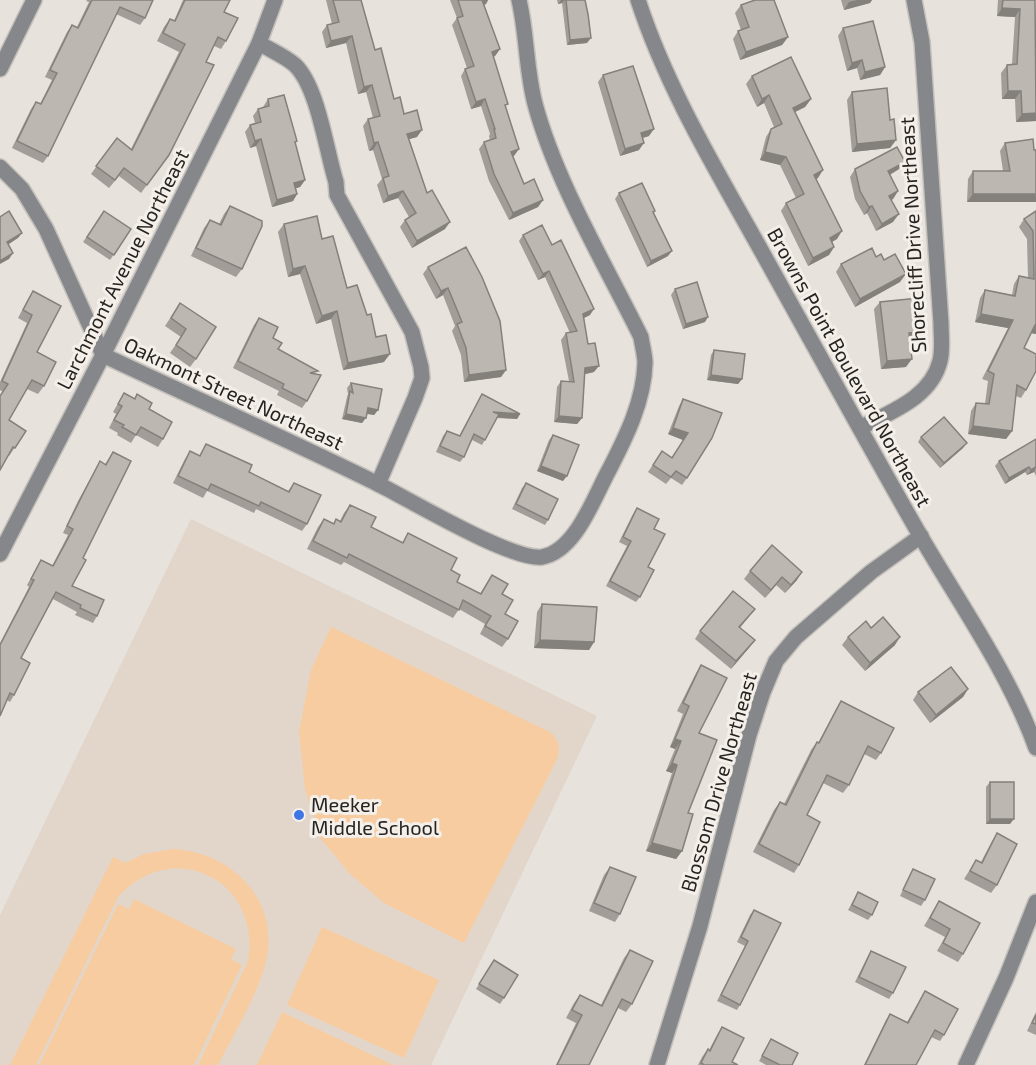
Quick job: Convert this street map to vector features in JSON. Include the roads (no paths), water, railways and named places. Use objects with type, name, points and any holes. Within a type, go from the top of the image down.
[{"type":"street","points":[[0,69],[34,0]]},
{"type":"street","name":"Larchmont Avenue Northeast","points":[[0,554],[103,355],[259,43],[275,0]]},
{"type":"street","name":"Oakmont Street Northeast","points":[[0,167],[22,189],[46,229],[103,355],[378,484],[512,551],[525,556],[543,556],[564,547],[571,540],[620,448],[640,398],[645,361],[641,336],[572,199],[539,116],[532,93],[519,0]]},
{"type":"street","name":"Browns Point Boulevard Northeast","points":[[638,0],[651,36],[691,123],[860,428],[1014,697],[1036,748]]},
{"type":"street","name":"Shorecliff Drive Northeast","points":[[860,428],[914,399],[929,382],[940,360],[941,323],[923,54],[914,0]]},
{"type":"street","points":[[259,43],[294,63],[307,83],[316,104],[337,195],[412,332],[417,350],[422,378],[378,484]]},
{"type":"street","name":"Blossom Drive Northeast","points":[[657,1065],[700,926],[749,735],[771,672],[784,650],[796,637],[871,572],[921,536]]},
{"type":"street","points":[[966,1065],[1006,978],[1036,902]]},
{"type":"place","name":"Meeker Middle School","points":[[299,815]]}]
